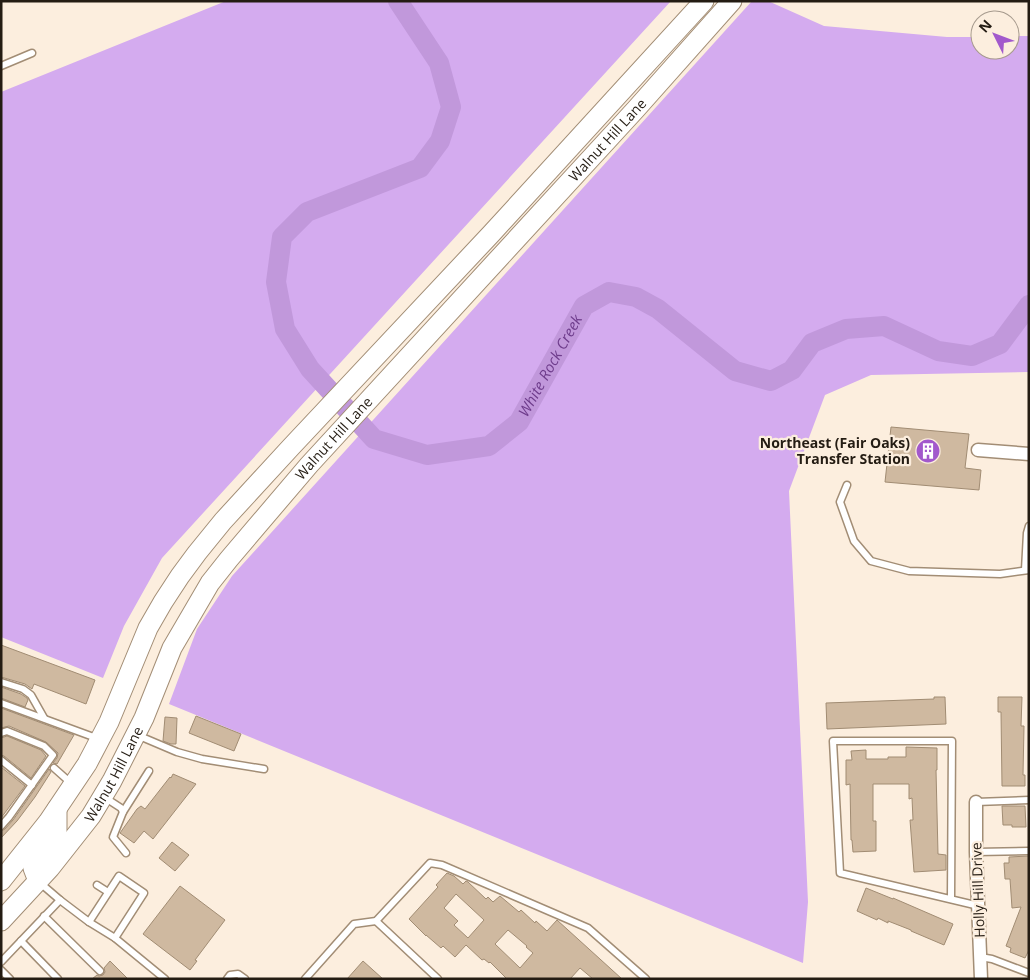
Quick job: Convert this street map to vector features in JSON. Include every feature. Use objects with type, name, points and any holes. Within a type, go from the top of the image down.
[{"type":"main road","name":"Walnut Hill Lane","points":[[1,881],[38,836],[87,764],[110,722],[148,628],[180,576],[213,534],[291,447],[492,234],[704,1]]},
{"type":"main road","name":"Walnut Hill Lane","points":[[1,921],[50,868],[90,816],[112,782],[132,743],[172,648],[210,583],[309,464],[636,109],[732,1]]},
{"type":"main road","points":[[100,739],[132,743]]},
{"type":"main road","points":[[38,881],[33,868],[38,858],[57,833],[57,809]]},
{"type":"street","points":[[978,450],[1029,454]]},
{"type":"street","name":"Holly Hill Drive","points":[[976,802],[981,979]]},
{"type":"lane","points":[[1,66],[32,53]]},
{"type":"lane","points":[[847,485],[840,502],[854,541],[871,561],[909,571],[1000,574],[1027,570],[1027,532],[1029,526]]},
{"type":"lane","points":[[1,682],[23,689],[31,695],[44,718]]},
{"type":"lane","points":[[1,703],[100,739]]},
{"type":"lane","points":[[1,733],[6,731],[44,746],[53,755],[1,826]]},
{"type":"lane","points":[[951,899],[952,741],[833,741],[840,873],[979,906]]},
{"type":"lane","points":[[132,743],[202,759],[264,769]]},
{"type":"lane","points":[[1,760],[32,786]]},
{"type":"lane","points":[[54,768],[73,785]]},
{"type":"lane","points":[[126,853],[113,837],[123,812],[149,771]]},
{"type":"lane","points":[[103,796],[121,808],[123,812]]},
{"type":"lane","points":[[976,802],[1029,800]]},
{"type":"lane","points":[[976,852],[1029,851]]},
{"type":"lane","points":[[305,979],[354,924],[376,921],[430,864],[442,865],[588,928],[646,979]]},
{"type":"lane","points":[[89,922],[119,876],[144,892],[116,938]]},
{"type":"lane","points":[[38,881],[89,922],[116,938],[165,979]]},
{"type":"lane","points":[[97,884],[108,892]]},
{"type":"lane","points":[[1,962],[60,900]]},
{"type":"lane","points":[[44,916],[100,971]]},
{"type":"lane","points":[[376,921],[438,979]]},
{"type":"lane","points":[[21,941],[58,979]]},
{"type":"lane","points":[[980,957],[992,959],[1029,973]]},
{"type":"lane","points":[[1,970],[10,979]]},
{"type":"lane","points":[[227,979],[230,975],[238,974],[245,979]]},
{"type":"shaded area","points":[[226,1],[671,1],[162,558],[124,626],[103,678],[1,637],[1,92]]},
{"type":"shaded area","points":[[752,1],[768,1],[824,26],[947,37],[970,37],[970,60],[1020,60],[1020,36],[1029,36],[1029,372],[871,375],[825,395],[789,491],[808,902],[803,963],[169,704],[197,629],[232,576]]},
{"type":"building","name":"Northeast (Fair Oaks) Transfer Station","points":[[891,427],[969,434],[965,468],[981,470],[979,490],[885,482]]},
{"type":"building","points":[[1,645],[95,680],[86,704],[34,684],[32,689],[25,684],[1,677]]},
{"type":"building","points":[[1,687],[27,698],[25,707],[1,698]]},
{"type":"building","points":[[934,697],[945,697],[946,724],[827,729],[826,703],[934,699]]},
{"type":"building","points":[[998,697],[1022,697],[1021,726],[1024,726],[1023,775],[1025,775],[1025,786],[1002,786],[1001,712],[998,712]]},
{"type":"building","points":[[1,708],[74,735],[57,764],[53,763],[58,753],[46,742],[9,726],[1,728]]},
{"type":"building","points":[[196,716],[241,734],[234,751],[189,733]]},
{"type":"building","points":[[165,717],[177,718],[176,744],[163,741]]},
{"type":"building","points":[[7,736],[41,750],[46,756],[31,778],[1,755],[1,738]]},
{"type":"building","points":[[906,747],[937,748],[938,854],[946,855],[946,870],[914,872],[910,820],[913,820],[912,798],[909,799],[909,784],[873,784],[873,821],[876,821],[876,851],[853,852],[850,784],[846,785],[846,760],[852,760],[851,751],[866,750],[866,759],[906,757]]},
{"type":"building","points":[[1,767],[25,786],[1,818]]},
{"type":"building","points":[[49,769],[51,772],[35,797],[1,838],[1,831],[13,820]]},
{"type":"building","points":[[173,774],[196,784],[153,839],[144,831],[134,843],[120,833],[137,809],[141,806],[145,809]]},
{"type":"building","points":[[1002,806],[1025,806],[1026,827],[1003,825]]},
{"type":"building","points":[[172,842],[189,855],[175,871],[159,858]]},
{"type":"building","points":[[1029,856],[1029,950],[1025,958],[1010,952],[1011,948],[1006,946],[1021,907],[1012,908],[1010,879],[1005,879],[1004,863],[1009,863],[1009,857]]},
{"type":"building","points":[[447,873],[463,884],[466,881],[468,882],[486,899],[488,897],[493,902],[500,896],[547,931],[557,920],[622,979],[593,979],[580,968],[570,979],[507,979],[490,962],[482,960],[466,945],[455,957],[443,946],[441,948],[426,936],[409,919],[438,887],[436,885]],"holes":[[[456,894],[484,920],[468,938],[454,925],[458,921],[444,908]],[[508,930],[533,953],[520,968],[495,944]]]},
{"type":"building","points":[[180,886],[225,920],[195,960],[197,961],[190,970],[143,934]]},
{"type":"building","points":[[866,888],[953,924],[944,945],[888,921],[888,923],[878,918],[877,920],[857,911]]},
{"type":"building","points":[[110,961],[128,979],[92,979],[97,975],[103,975],[105,972],[104,968]]},
{"type":"building","points":[[363,961],[383,979],[347,979]]},
{"type":"waterway","name":"White Rock Creek","points":[[398,1],[439,63],[451,107],[440,141],[420,168],[307,212],[282,237],[276,282],[285,329],[310,369],[374,439],[427,455],[489,446],[519,422],[584,306],[609,292],[636,297],[658,309],[735,371],[771,381],[792,370],[812,343],[846,329],[884,326],[938,351],[972,356],[1000,344],[1029,305]]},
{"type":"place","name":"Northeast (Fair Oaks) Transfer Station","points":[[928,451]]}]
